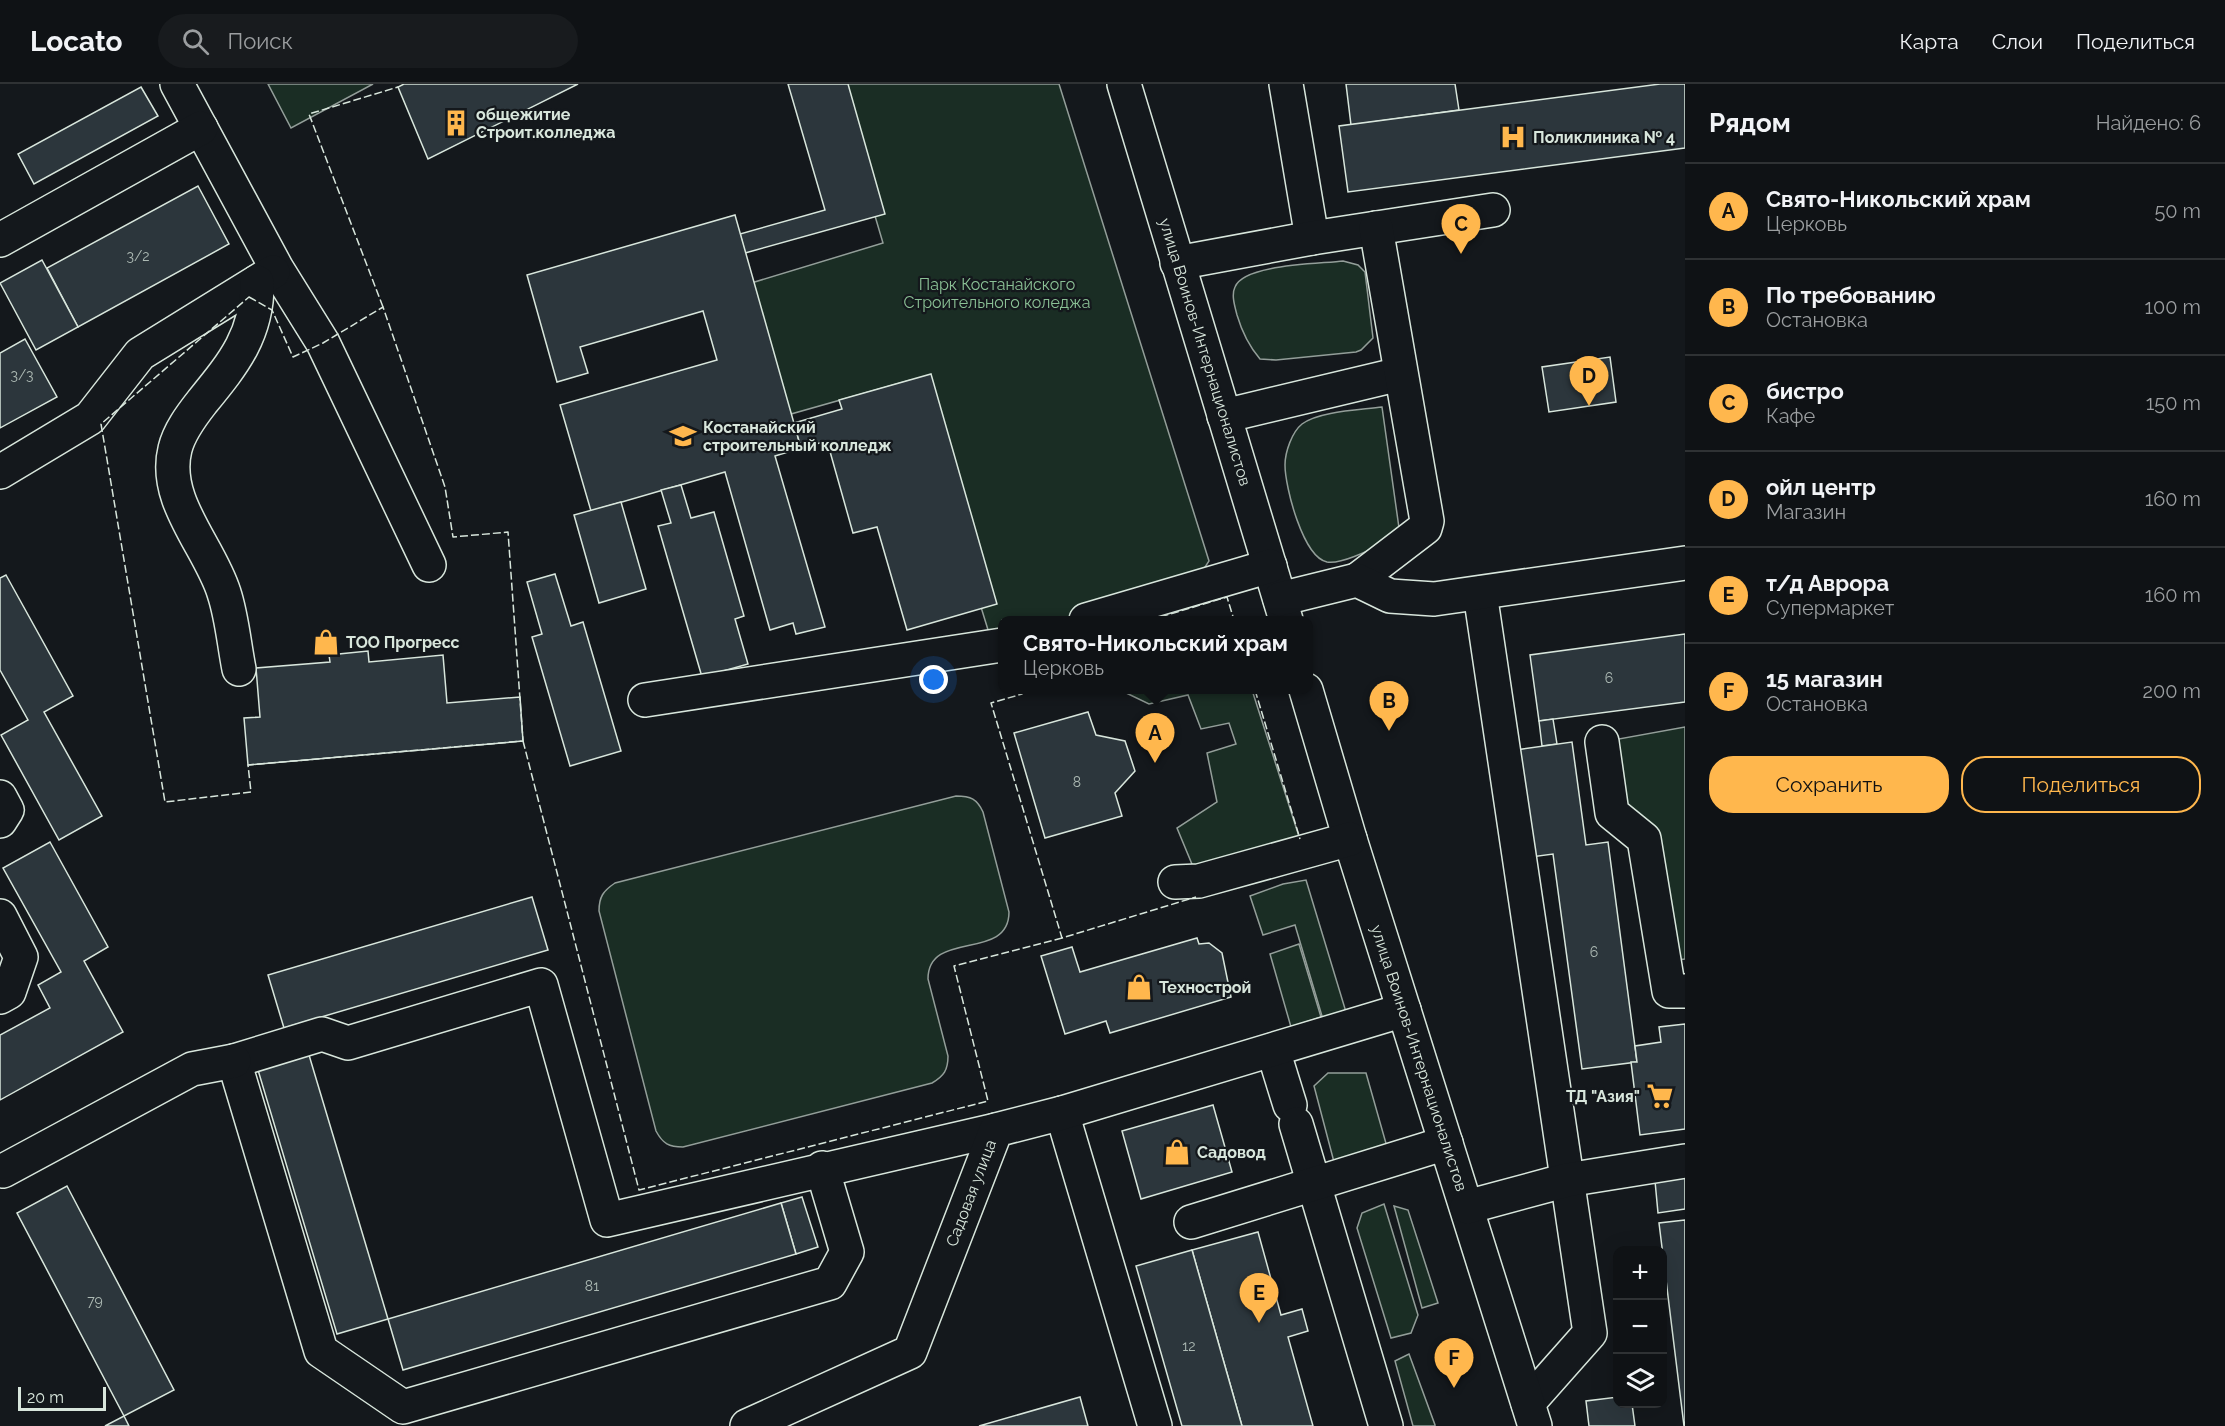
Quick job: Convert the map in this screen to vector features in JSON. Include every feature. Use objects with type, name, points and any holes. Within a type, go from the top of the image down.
[{"type":"street","points":[[177,84],[201,128],[267,276],[322,343],[429,566]]},
{"type":"street","name":"улица Воинов-Интернационалистов","points":[[1124,84],[1283,610]]},
{"type":"street","points":[[1286,84],[1312,238]]},
{"type":"street","points":[[0,240],[201,128]]},
{"type":"street","points":[[1177,263],[1312,238],[1493,210]]},
{"type":"street","points":[[1283,610],[1357,580],[1418,534],[1425,528],[1427,521],[1376,228]]},
{"type":"street","points":[[0,472],[90,418],[140,354],[267,276]]},
{"type":"street","points":[[239,669],[224,592],[184,511],[173,478],[175,449],[188,420],[231,366],[248,336],[257,301],[267,276]]},
{"type":"street","points":[[1224,416],[1400,374]]},
{"type":"street","points":[[1357,580],[1390,596],[1434,599],[1685,563]]},
{"type":"street","points":[[1103,616],[1270,566]]},
{"type":"street","points":[[1480,593],[1590,1333],[1532,1414]]},
{"type":"street","points":[[645,700],[998,646]]},
{"type":"street","name":"улица Воинов-Интернационалистов","points":[[1307,694],[1350,839],[1532,1414]]},
{"type":"street","points":[[1602,742],[1612,813],[1644,840],[1669,991],[1685,991]]},
{"type":"street","points":[[0,797],[7,810],[0,820]]},
{"type":"street","points":[[1175,882],[1199,881],[1350,839]]},
{"type":"street","points":[[0,916],[21,957],[9,992],[0,997]]},
{"type":"street","points":[[1,1170],[192,1069],[234,1061],[322,1034],[348,1043],[541,985],[607,1220],[822,1168],[996,1130]]},
{"type":"street","name":"Садовая улица","points":[[747,1426],[910,1352],[996,1130],[1062,1113],[1404,1010]]},
{"type":"street","points":[[1273,1050],[1386,1426]]},
{"type":"street","points":[[234,1061],[321,1351],[403,1407],[830,1283],[847,1252],[822,1168]]},
{"type":"street","points":[[1062,1113],[1155,1426]]},
{"type":"street","points":[[1191,1222],[1446,1143]]},
{"type":"street","points":[[1467,1208],[1567,1180],[1685,1161]]},
{"type":"green space","points":[[268,84],[373,84],[291,128]]},
{"type":"green space","name":"Парк Костанайского Строительного коледжа","points":[[836,84],[1059,84],[1209,561],[1196,581],[1086,616],[998,616],[998,644],[993,646],[911,380],[791,414],[748,284],[883,243]]},
{"type":"green space","points":[[1343,261],[1358,265],[1365,272],[1373,338],[1356,352],[1276,360],[1260,359],[1246,338],[1235,308],[1234,290],[1241,279],[1267,269],[1284,266]]},
{"type":"green space","points":[[1382,407],[1400,535],[1353,557],[1327,562],[1318,557],[1310,548],[1297,520],[1288,489],[1286,454],[1295,432],[1309,420],[1329,414]]},
{"type":"green space","points":[[1128,694],[1253,694],[1304,852],[1199,881],[1177,828],[1217,802],[1207,753],[1236,744],[1229,723],[1201,729],[1188,695],[1149,704]]},
{"type":"green space","points":[[1685,727],[1685,959],[1670,961],[1618,810],[1602,742]]},
{"type":"green space","points":[[956,796],[973,799],[983,812],[1009,912],[1006,927],[996,937],[941,954],[931,964],[928,979],[948,1056],[946,1069],[940,1078],[932,1083],[683,1147],[664,1142],[656,1131],[599,911],[601,898],[605,892],[615,883]]},
{"type":"green space","points":[[1306,880],[1346,1012],[1327,1033],[1295,925],[1263,935],[1250,896],[1283,884]]},
{"type":"green space","points":[[1299,944],[1321,1017],[1291,1027],[1270,954]]},
{"type":"green space","points":[[1328,1073],[1366,1073],[1391,1161],[1334,1162],[1314,1086]]},
{"type":"green space","points":[[1384,1204],[1418,1315],[1411,1333],[1391,1338],[1357,1228],[1362,1213]]},
{"type":"green space","points":[[1394,1206],[1408,1210],[1438,1303],[1422,1308]]},
{"type":"green space","points":[[1409,1354],[1435,1426],[1413,1426],[1395,1361]]},
{"type":"building","name":"общежитие Строит.колледжа","points":[[404,84],[578,84],[428,159],[398,87]]},
{"type":"building","points":[[788,84],[848,84],[885,214],[745,253],[740,234],[825,210]]},
{"type":"building","points":[[1346,84],[1455,84],[1459,110],[1351,125]]},
{"type":"building","name":"Поликлиника № 4","points":[[1660,84],[1685,84],[1685,148],[1348,192],[1339,126]]},
{"type":"building","points":[[141,87],[158,116],[34,184],[18,154]]},
{"type":"building","points":[[198,186],[229,244],[78,327],[47,268]]},
{"type":"building","name":"Костанайский строительный колледж","points":[[735,215],[801,448],[775,456],[825,627],[796,634],[793,623],[770,630],[725,472],[591,511],[560,405],[717,360],[703,311],[580,347],[588,373],[557,382],[527,275]]},
{"type":"building","points":[[42,260],[78,327],[36,350],[0,283]]},
{"type":"building","points":[[25,339],[57,397],[0,428],[0,353]]},
{"type":"building","points":[[1610,357],[1616,402],[1549,412],[1542,367]]},
{"type":"building","points":[[931,374],[997,604],[907,630],[877,527],[853,533],[827,441],[801,448],[794,423],[842,409],[839,400]]},
{"type":"building","points":[[681,485],[691,518],[714,512],[744,616],[735,619],[748,664],[702,677],[658,526],[671,523],[661,490]]},
{"type":"building","points":[[621,502],[646,589],[599,603],[574,515]]},
{"type":"building","points":[[555,574],[571,626],[583,622],[621,751],[570,766],[532,637],[542,634],[527,582]]},
{"type":"building","points":[[6,575],[73,696],[44,712],[102,816],[59,840],[1,735],[28,720],[0,670],[0,578]]},
{"type":"building","points":[[1685,634],[1685,702],[1539,721],[1530,655]]},
{"type":"building","points":[[368,651],[369,662],[443,655],[447,703],[520,697],[523,741],[248,765],[244,718],[260,717],[256,668],[330,662],[329,655]]},
{"type":"building","points":[[1088,712],[1096,735],[1125,741],[1135,771],[1115,793],[1122,816],[1045,838],[1014,733]]},
{"type":"building","points":[[1553,719],[1557,744],[1542,746],[1539,721]]},
{"type":"building","points":[[1572,742],[1586,845],[1608,842],[1637,1062],[1582,1069],[1553,854],[1531,857],[1516,750]]},
{"type":"building","points":[[50,842],[108,947],[84,961],[123,1032],[0,1100],[0,1035],[50,1008],[38,985],[61,972],[3,868]]},
{"type":"building","points":[[532,897],[548,950],[284,1028],[268,975]]},
{"type":"building","name":"Технострой","points":[[1197,938],[1199,944],[1209,943],[1222,953],[1231,997],[1110,1033],[1106,1021],[1065,1034],[1041,956],[1072,947],[1080,972]]},
{"type":"building","name":"ТД \"Азия\"","points":[[1685,1024],[1685,1129],[1640,1135],[1631,1062],[1637,1062],[1635,1046],[1661,1042],[1659,1027]]},
{"type":"building","points":[[309,1055],[388,1319],[337,1334],[258,1070]]},
{"type":"building","name":"Садовод","points":[[1213,1105],[1232,1172],[1141,1199],[1122,1131]]},
{"type":"building","points":[[1685,1178],[1685,1209],[1658,1213],[1655,1181]]},
{"type":"building","points":[[67,1186],[174,1390],[124,1416],[17,1213]]},
{"type":"building","points":[[802,1197],[818,1247],[796,1254],[781,1203]]},
{"type":"building","points":[[781,1203],[796,1254],[403,1370],[388,1319]]},
{"type":"building","points":[[1685,1220],[1685,1426],[1667,1288],[1667,1246],[1662,1246],[1659,1223]]},
{"type":"building","points":[[1258,1232],[1281,1315],[1302,1309],[1308,1331],[1288,1337],[1313,1426],[1242,1426],[1192,1250]]},
{"type":"building","points":[[1192,1250],[1242,1426],[1182,1426],[1136,1266]]},
{"type":"building","points":[[1080,1397],[1088,1426],[979,1426]]},
{"type":"building","points":[[1613,1398],[1613,1408],[1633,1408],[1635,1426],[1589,1426],[1586,1401]]},
{"type":"building","points":[[124,1416],[129,1426],[105,1426]]},
{"type":"fence","points":[[383,307],[309,114],[398,87]]},
{"type":"fence","points":[[249,297],[272,310],[293,357],[323,343],[383,307],[445,487],[453,537],[508,532],[523,741],[248,765],[251,792],[165,802],[101,424],[249,297]]},
{"type":"fence","points":[[1163,616],[1227,597],[1233,616]]},
{"type":"fence","points":[[1022,694],[991,703],[1062,938],[1196,897]]},
{"type":"fence","points":[[1256,694],[1300,839]]},
{"type":"fence","points":[[523,741],[639,1190],[988,1101],[954,966],[1062,938]]},
{"type":"place","name":"общежитие Строит.колледжа","points":[[456,123]]},
{"type":"place","name":"Поликлиника № 4","points":[[1513,137]]},
{"type":"place","name":"бистро","points":[[1461,254]]},
{"type":"place","name":"ойл центр","points":[[1589,406]]},
{"type":"place","name":"Костанайский строительный колледж","points":[[683,436]]},
{"type":"place","name":"ТОО Прогресс","points":[[326,642]]},
{"type":"place","name":"По требованию","points":[[1389,731]]},
{"type":"place","name":"Свято-Никольский храм","points":[[1155,763]]},
{"type":"place","name":"Технострой","points":[[1139,987]]},
{"type":"place","name":"ТД \"Азия\"","points":[[1660,1096]]},
{"type":"place","name":"Садовод","points":[[1177,1152]]},
{"type":"place","name":"т/д Аврора","points":[[1259,1323]]},
{"type":"place","name":"15 магазин","points":[[1454,1388]]}]
